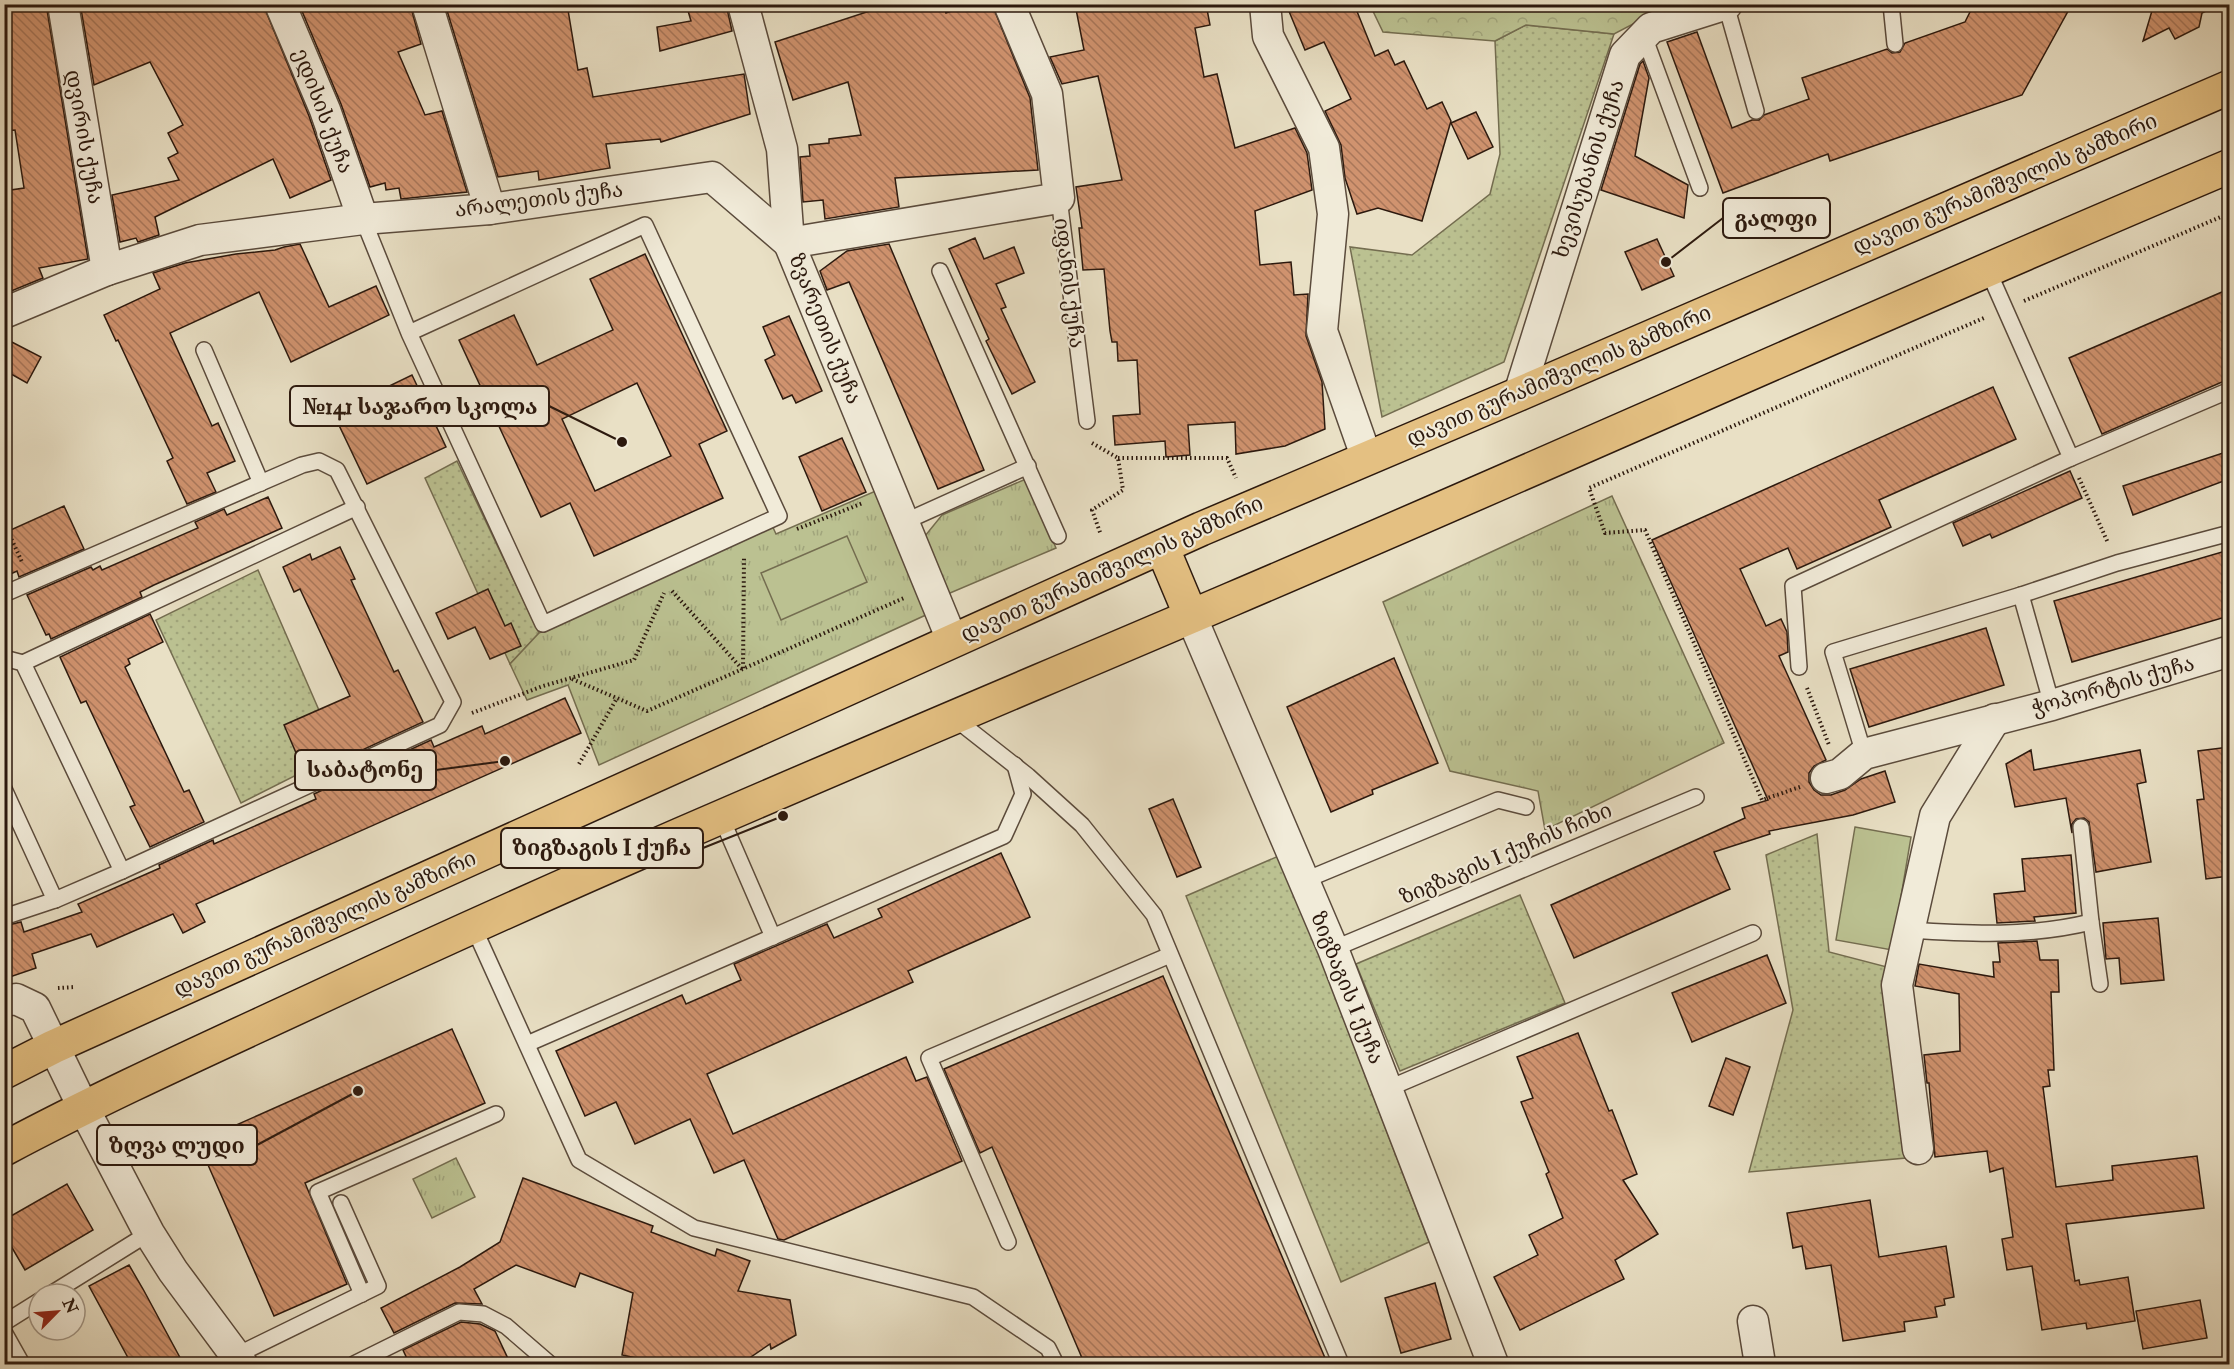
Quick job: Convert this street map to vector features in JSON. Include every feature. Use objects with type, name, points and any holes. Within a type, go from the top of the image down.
[{"type":"main road","name":"დავით გურამიშვილის გამზირი","points":[[4,1072],[53,1047],[1162,547],[2229,87]]},
{"type":"main road","points":[[4,1149],[83,1107],[473,926],[1988,268],[2229,166]]},
{"type":"main road","points":[[1162,547],[1191,616]]},
{"type":"street","name":"დვირის ქუჩა","points":[[63,4],[107,270]]},
{"type":"street","name":"ედისის ქუჩა","points":[[280,4],[325,110],[363,219]]},
{"type":"street","points":[[427,4],[490,209]]},
{"type":"street","name":"ზვარეთის ქუჩა","points":[[743,4],[782,148],[789,243],[952,640]]},
{"type":"street","name":"იფანის ქუჩა","points":[[1009,4],[1047,94],[1059,198]]},
{"type":"street","points":[[1265,4],[1268,36],[1324,148],[1333,214],[1322,331],[1366,459]]},
{"type":"street","name":"ხევისუბანის ქუჩა","points":[[1519,394],[1625,55],[1651,28],[1726,5]]},
{"type":"street","name":"არალეთის ქუჩა","points":[[4,313],[107,270],[200,240],[363,219],[490,209],[712,177],[789,243]]},
{"type":"street","points":[[789,243],[1059,198]]},
{"type":"street","name":"ზიგზაგის I ქუჩა","points":[[1191,616],[1333,949],[1493,1365]]},
{"type":"street","name":"ჭოპორტის ქუჩა","points":[[1833,776],[1864,754],[2052,705],[2229,651]]},
{"type":"street","points":[[1918,1149],[1897,985],[1935,816],[1995,719]]},
{"type":"street","points":[[4,1001],[16,999],[35,1008],[83,1107],[149,1233],[173,1271],[239,1360]]},
{"type":"street","points":[[1753,1320],[1760,1365]]},
{"type":"lane","points":[[1891,4],[1894,44]]},
{"type":"lane","points":[[1726,5],[1756,111]]},
{"type":"lane","points":[[1644,36],[1700,188]]},
{"type":"lane","name":"იფანის ქუჩა","points":[[1059,198],[1087,421]]},
{"type":"lane","points":[[363,219],[409,333],[543,624],[778,516],[645,225],[409,333]]},
{"type":"lane","points":[[1988,268],[2071,458]]},
{"type":"lane","points":[[940,271],[1058,536]]},
{"type":"lane","points":[[204,350],[261,483]]},
{"type":"lane","points":[[1799,667],[1793,586],[2071,458],[2229,390]]},
{"type":"lane","points":[[4,594],[302,465],[319,461],[337,470],[453,702],[440,725],[122,871],[55,900],[4,917]]},
{"type":"lane","points":[[904,522],[1028,466]]},
{"type":"lane","points":[[4,658],[23,663],[357,507]]},
{"type":"lane","points":[[1864,754],[1833,652],[2021,595],[2117,563],[2229,533]]},
{"type":"lane","points":[[2021,595],[2052,705]]},
{"type":"lane","points":[[23,663],[122,871]]},
{"type":"lane","points":[[953,717],[1015,765],[1082,825],[1154,915],[1341,1365]]},
{"type":"lane","points":[[527,1044],[1004,836],[1023,794],[1015,765]]},
{"type":"lane","points":[[4,789],[55,900]]},
{"type":"lane","name":"ზიგზაგის I ქუჩის ჩიხი","points":[[1333,949],[1696,797]]},
{"type":"lane","points":[[1303,881],[1497,800],[1526,807]]},
{"type":"lane","points":[[721,817],[773,937]]},
{"type":"lane","points":[[2081,827],[2100,984]]},
{"type":"lane","points":[[1909,930],[2029,933],[2062,929],[2091,922]]},
{"type":"lane","points":[[473,926],[579,1160],[694,1228],[973,1297],[1048,1348],[1056,1365]]},
{"type":"lane","points":[[1387,1089],[1753,933]]},
{"type":"lane","points":[[1008,1242],[929,1058],[1170,955]]},
{"type":"lane","points":[[362,1294],[318,1192],[496,1114]]},
{"type":"lane","points":[[239,1360],[378,1286],[341,1203]]},
{"type":"lane","points":[[70,1282],[149,1233]]},
{"type":"lane","points":[[4,1323],[27,1309]]},
{"type":"lane","points":[[354,1365],[459,1312],[483,1314],[506,1326],[550,1365]]},
{"type":"lane","points":[[4,1332],[22,1365]]},
{"type":"path","points":[[1799,667],[1833,776],[1762,800],[1645,530],[1605,533],[1589,488],[2229,213]]},
{"type":"path","points":[[1087,421],[1091,442],[1118,458],[1227,458],[1236,478]]},
{"type":"path","points":[[1101,535],[1092,510],[1123,490],[1118,458]]},
{"type":"path","points":[[2071,458],[2117,563]]},
{"type":"path","points":[[4,523],[32,582]]},
{"type":"path","points":[[743,670],[744,552]]},
{"type":"path","points":[[440,725],[543,686],[634,660],[668,585],[743,670]]},
{"type":"path","points":[[572,679],[647,711],[931,587]]},
{"type":"path","points":[[579,764],[617,698]]},
{"type":"green space","points":[[1370,5],[1665,5],[1660,10],[1614,34],[1526,25],[1495,41],[1383,32]]},
{"type":"green space","points":[[1526,25],[1614,34],[1504,362],[1382,417],[1350,247],[1412,255],[1490,194],[1500,154],[1495,41]]},
{"type":"green space","points":[[457,461],[539,633],[510,664],[425,478]]},
{"type":"green space","points":[[1026,479],[1056,548],[943,596],[921,541],[942,515]]},
{"type":"green space","points":[[878,490],[928,614],[599,765],[568,685],[527,700],[510,664],[539,633],[771,523],[776,534]]},
{"type":"green space","points":[[1612,496],[1724,743],[1545,830],[1538,791],[1450,771],[1383,602]]},
{"type":"green space","points":[[847,536],[867,582],[781,620],[761,573]]},
{"type":"green space","points":[[258,570],[338,754],[241,803],[156,620]]},
{"type":"green space","points":[[1855,827],[1911,837],[1892,950],[1836,940]]},
{"type":"green space","points":[[1817,834],[1829,952],[1887,967],[1888,1017],[1906,1158],[1749,1172],[1793,1010],[1766,855]]},
{"type":"green space","points":[[1281,855],[1429,1242],[1341,1282],[1186,896]]},
{"type":"green space","points":[[1520,895],[1565,1003],[1400,1071],[1356,964]]},
{"type":"green space","points":[[456,1158],[475,1197],[432,1218],[413,1179]]},
{"type":"building","points":[[6,4],[46,4],[88,259],[39,268],[43,278],[4,294],[4,191],[24,188],[15,130],[4,131]]},
{"type":"building","points":[[95,4],[263,4],[309,116],[331,180],[290,198],[273,159],[155,217],[159,235],[138,242],[136,238],[120,242],[112,195],[179,180],[168,158],[178,153],[168,133],[183,125],[150,62],[94,85],[81,9]]},
{"type":"building","points":[[299,4],[410,4],[421,44],[398,52],[425,115],[442,111],[467,192],[401,199],[399,188],[386,190],[385,183],[370,187],[341,104]]},
{"type":"building","points":[[445,4],[567,4],[578,70],[587,68],[593,97],[744,74],[750,114],[661,142],[660,139],[606,144],[610,168],[539,180],[538,171],[498,177]]},
{"type":"building","points":[[686,4],[726,4],[732,31],[660,51],[657,27],[691,21]]},
{"type":"building","points":[[891,4],[943,4],[946,13],[970,4],[992,4],[1030,98],[1038,170],[895,178],[899,207],[825,219],[823,200],[803,202],[800,157],[810,156],[809,145],[829,143],[829,139],[861,135],[848,82],[793,100],[775,42]]},
{"type":"building","points":[[1075,4],[1206,4],[1210,25],[1195,28],[1204,77],[1217,74],[1235,148],[1295,128],[1307,153],[1312,190],[1255,211],[1260,265],[1291,262],[1294,295],[1308,294],[1306,336],[1322,382],[1325,429],[1285,446],[1236,454],[1235,422],[1188,425],[1190,455],[1166,457],[1165,441],[1115,445],[1113,416],[1140,414],[1137,360],[1118,361],[1117,342],[1112,342],[1110,331],[1104,269],[1083,270],[1079,228],[1082,228],[1076,187],[1122,180],[1098,76],[1062,84],[1050,57],[1084,50]]},
{"type":"building","points":[[1286,4],[1354,4],[1375,56],[1388,50],[1395,65],[1404,61],[1427,109],[1442,102],[1451,121],[1422,221],[1378,208],[1357,214],[1345,178],[1341,145],[1325,111],[1351,99],[1324,42],[1305,50]]},
{"type":"building","points":[[1974,4],[2072,4],[2022,95],[1830,161],[1828,154],[1723,193],[1667,42],[1697,32],[1732,128],[1752,120],[1759,120],[1764,115],[1809,99],[1802,78],[1887,49],[1892,53],[1900,52],[1905,43],[1965,22]]},
{"type":"building","points":[[2154,4],[2220,4],[2202,13],[2199,27],[2175,39],[2169,28],[2143,41]]},
{"type":"building","points":[[1643,61],[1649,78],[1635,156],[1688,185],[1684,218],[1601,190],[1640,64]]},
{"type":"building","points":[[1476,112],[1493,147],[1468,159],[1451,123]]},
{"type":"building","points":[[975,238],[984,259],[1014,247],[1024,273],[996,284],[1006,307],[1001,309],[1035,382],[1012,394],[986,341],[989,339],[949,249]]},
{"type":"building","points":[[1657,239],[1674,276],[1642,290],[1625,252]]},
{"type":"building","points":[[300,244],[329,307],[376,286],[389,315],[291,362],[259,292],[170,333],[212,426],[218,423],[235,461],[207,473],[216,492],[187,504],[167,461],[173,458],[104,315],[160,289],[153,273],[185,263],[275,250]]},
{"type":"building","points":[[889,244],[984,470],[938,489],[849,282],[827,290],[820,271],[847,251]]},
{"type":"building","points":[[645,254],[727,431],[699,444],[723,498],[594,556],[570,503],[541,517],[459,340],[514,315],[537,365],[613,330],[590,279]],"holes":[[[637,383],[671,456],[595,491],[562,419]]]},
{"type":"building","points":[[2229,289],[2229,379],[2102,434],[2069,358]]},
{"type":"building","points":[[789,316],[822,391],[796,403],[792,395],[783,399],[765,360],[775,355],[763,327]]},
{"type":"building","points":[[4,338],[41,357],[27,383],[4,370]]},
{"type":"building","points":[[412,375],[446,447],[367,484],[337,421],[390,397],[385,388]]},
{"type":"building","points":[[1993,387],[2016,439],[1879,500],[1891,527],[1797,569],[1788,548],[1740,569],[1766,626],[1781,619],[1787,632],[1788,652],[1779,656],[1826,760],[1814,766],[1809,773],[1809,782],[1814,790],[1821,795],[1831,795],[1845,790],[1861,779],[1885,771],[1895,802],[1853,815],[1769,831],[1770,834],[1714,852],[1730,889],[1574,958],[1551,905],[1745,818],[1742,808],[1768,800],[1652,540]]},
{"type":"building","points":[[842,438],[866,492],[822,511],[799,457]]},
{"type":"building","points":[[2229,451],[2229,479],[2133,515],[2123,486]]},
{"type":"building","points":[[2070,471],[2082,498],[1992,538],[1990,534],[1963,546],[1953,523]]},
{"type":"building","points":[[268,497],[282,528],[154,585],[140,592],[142,597],[51,639],[49,634],[46,635],[27,595],[91,567],[93,570],[100,566],[102,570],[198,528],[195,522],[224,509],[227,515]]},
{"type":"building","points":[[64,506],[84,549],[19,577],[17,571],[4,577],[4,533]]},
{"type":"building","points":[[340,547],[355,579],[351,580],[394,672],[398,670],[423,722],[306,776],[284,725],[350,696],[300,589],[294,592],[283,567],[310,554],[312,560]]},
{"type":"building","points":[[2229,550],[2229,616],[2072,662],[2054,601]]},
{"type":"building","points":[[488,589],[505,626],[511,623],[521,646],[490,659],[475,627],[448,639],[436,613]]},
{"type":"building","points":[[150,614],[163,642],[128,659],[130,664],[125,667],[184,792],[189,790],[204,822],[150,847],[130,807],[135,805],[86,701],[81,703],[60,657]]},
{"type":"building","points":[[1986,628],[2004,685],[1869,727],[1850,669]]},
{"type":"building","points":[[1394,658],[1438,763],[1372,790],[1373,794],[1331,812],[1287,707]]},
{"type":"building","points":[[565,698],[581,733],[196,904],[205,922],[183,933],[173,914],[97,947],[91,934],[32,954],[36,968],[4,979],[4,926],[21,922],[24,932],[82,912],[78,904],[160,868],[159,865],[213,840],[214,844],[316,799],[314,794],[431,740],[434,747],[482,726],[485,734]]},
{"type":"building","points":[[2229,747],[2229,876],[2206,879],[2197,800],[2204,799],[2198,751]]},
{"type":"building","points":[[2031,750],[2034,770],[2140,750],[2146,782],[2137,784],[2151,862],[2096,872],[2089,822],[2084,818],[2076,819],[2072,824],[2072,833],[2066,798],[2015,807],[2006,764]]},
{"type":"building","points":[[1173,799],[1201,867],[1177,877],[1149,809]]},
{"type":"building","points":[[1001,853],[1030,917],[908,971],[913,982],[707,1074],[733,1134],[906,1057],[916,1081],[927,1077],[962,1161],[784,1240],[778,1239],[744,1160],[714,1173],[690,1119],[635,1144],[616,1102],[585,1116],[556,1051],[682,995],[686,1004],[741,980],[734,964],[827,924],[834,938],[882,917],[878,909]]},
{"type":"building","points":[[2071,855],[2076,913],[2034,917],[2035,921],[1997,923],[1994,894],[2025,891],[2022,859]]},
{"type":"building","points":[[2158,918],[2164,980],[2121,984],[2119,958],[2106,959],[2103,923]]},
{"type":"building","points":[[2037,941],[2040,960],[2058,960],[2059,992],[2051,992],[2054,1070],[2048,1070],[2050,1086],[2043,1087],[2056,1187],[2113,1180],[2112,1166],[2197,1156],[2204,1208],[2066,1224],[2075,1281],[2079,1280],[2080,1285],[2128,1277],[2135,1321],[2087,1329],[2086,1323],[2042,1330],[2032,1266],[2007,1270],[2002,1239],[2013,1237],[2003,1168],[1990,1172],[1987,1151],[1935,1157],[1929,1083],[1927,1083],[1924,1055],[1960,1051],[1959,994],[1915,986],[1919,964],[1994,977],[1993,962],[2000,962],[1998,943]]},
{"type":"building","points":[[1767,955],[1786,1003],[1692,1042],[1672,993]]},
{"type":"building","points":[[1163,976],[1328,1365],[1085,1365],[992,1147],[980,1153],[944,1069]]},
{"type":"building","points":[[452,1029],[485,1103],[305,1183],[347,1284],[274,1316],[198,1142]]},
{"type":"building","points":[[1578,1033],[1637,1174],[1623,1180],[1658,1234],[1615,1260],[1624,1279],[1520,1330],[1494,1277],[1538,1255],[1529,1235],[1563,1218],[1546,1174],[1549,1172],[1521,1102],[1533,1098],[1517,1057]]},
{"type":"building","points":[[1726,1058],[1750,1067],[1733,1115],[1709,1106]]},
{"type":"building","points":[[523,1178],[653,1226],[651,1232],[715,1256],[717,1249],[750,1261],[738,1291],[790,1300],[796,1335],[771,1349],[770,1344],[739,1365],[670,1365],[622,1355],[633,1293],[580,1273],[575,1287],[516,1265],[474,1289],[482,1304],[455,1303],[394,1333],[381,1308],[460,1267],[500,1242]]},
{"type":"building","points":[[67,1184],[93,1230],[25,1270],[4,1234],[4,1220]]},
{"type":"building","points":[[1870,1200],[1879,1257],[1946,1246],[1954,1297],[1944,1299],[1945,1305],[1935,1307],[1937,1317],[1904,1322],[1905,1331],[1843,1341],[1831,1265],[1806,1269],[1802,1246],[1793,1248],[1787,1213]]},
{"type":"building","points":[[129,1265],[184,1365],[132,1365],[89,1286]]},
{"type":"building","points":[[1435,1283],[1451,1339],[1401,1353],[1385,1298]]},
{"type":"building","points":[[2200,1300],[2207,1338],[2143,1349],[2136,1311]]},
{"type":"building","points":[[461,1322],[480,1324],[495,1331],[511,1365],[410,1365],[403,1350]]},
{"type":"place","name":"გალფი","points":[[1666,262]]},
{"type":"place","name":"№141 საჯარო სკოლა","points":[[622,442]]},
{"type":"place","name":"საბატონე","points":[[505,761]]},
{"type":"place","name":"ზიგზაგის I ქუჩა","points":[[783,816]]},
{"type":"place","name":"ზღვა ლუდი","points":[[358,1091]]}]
